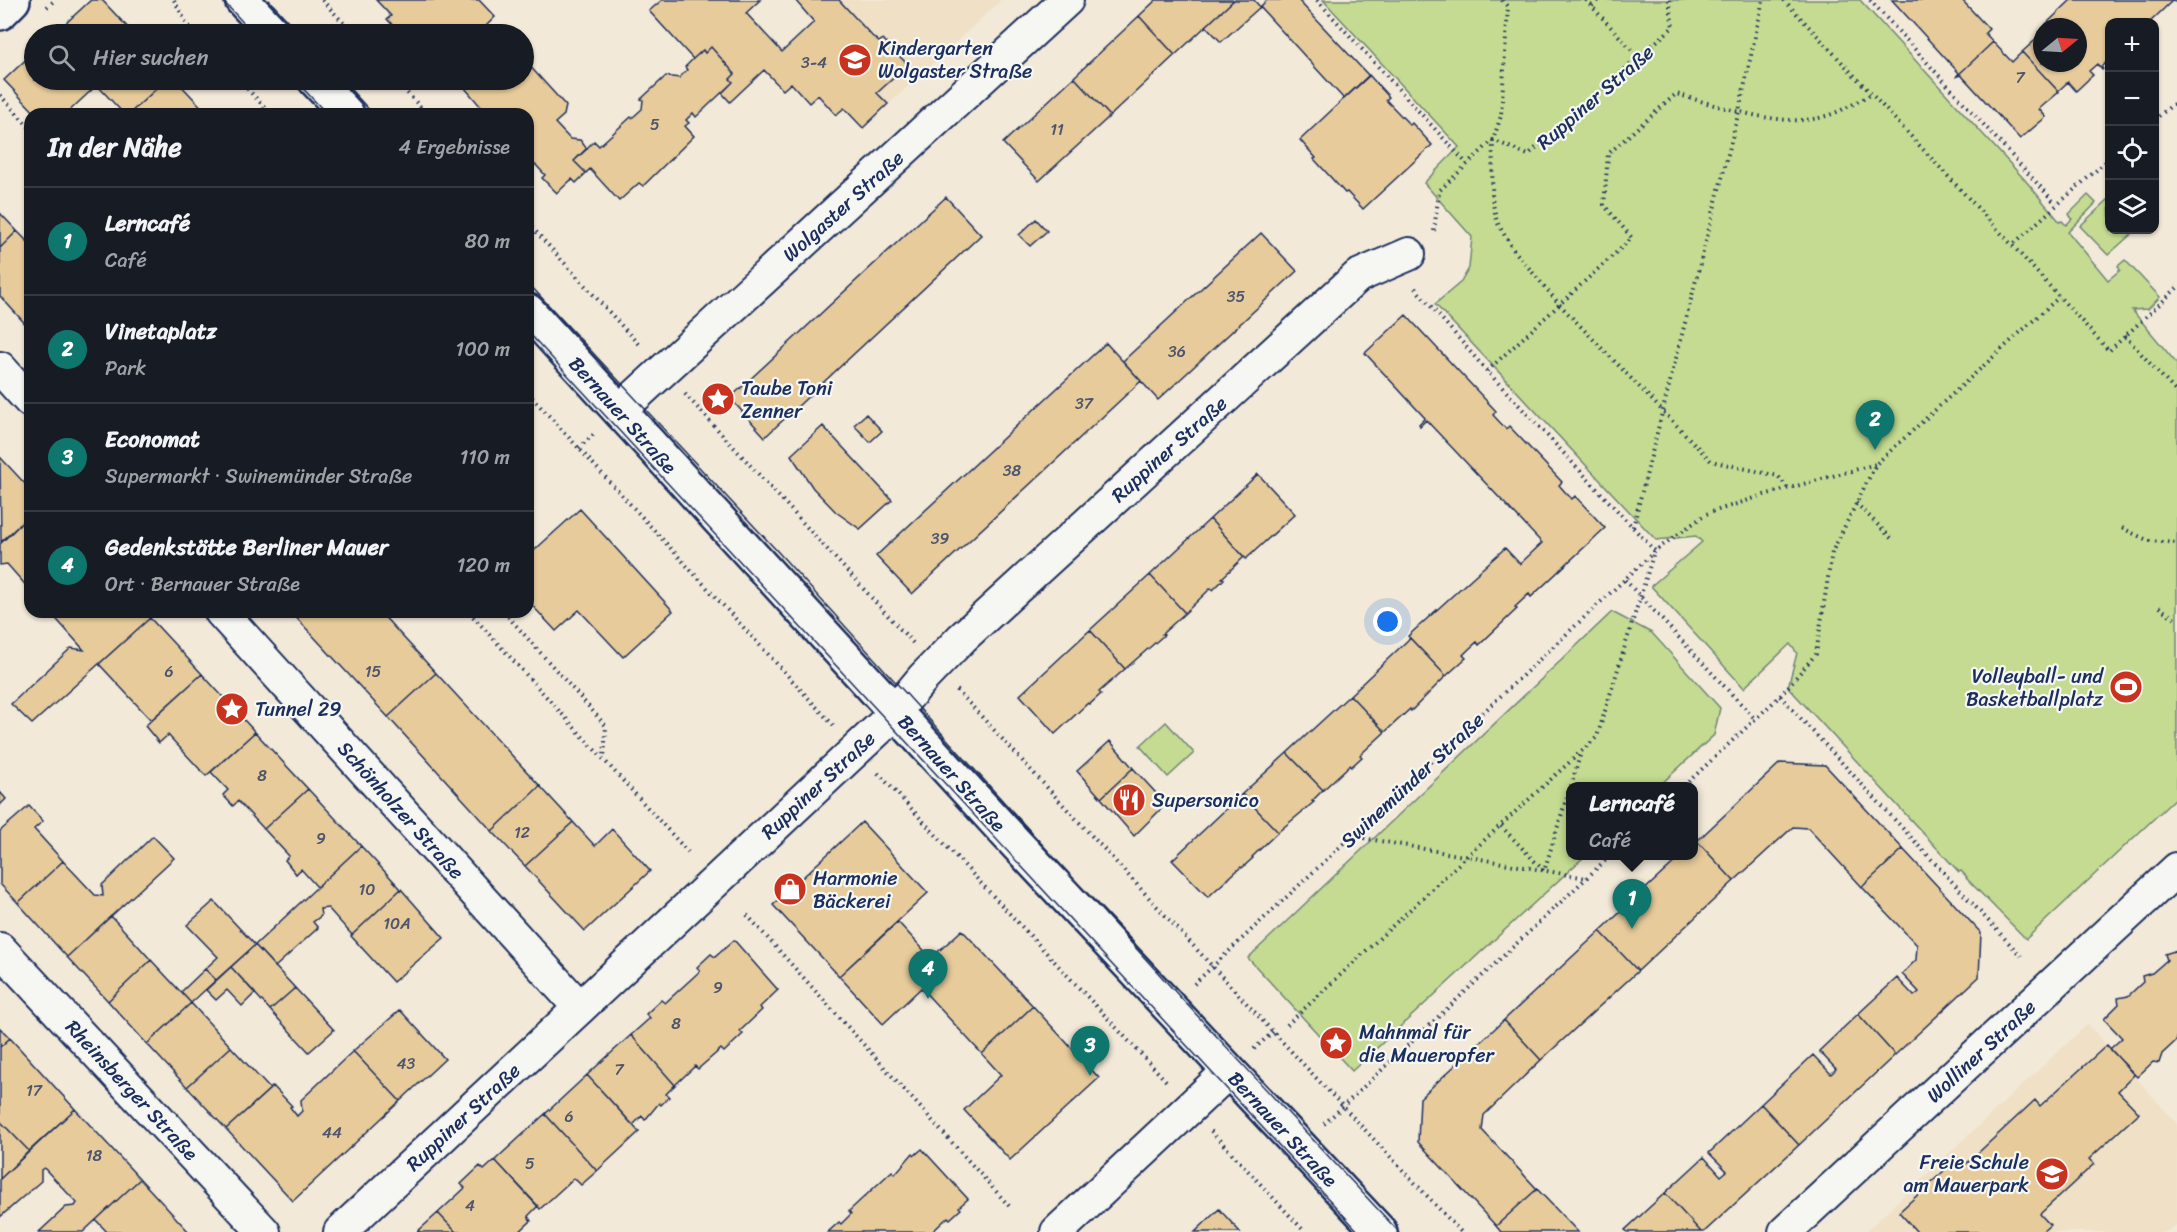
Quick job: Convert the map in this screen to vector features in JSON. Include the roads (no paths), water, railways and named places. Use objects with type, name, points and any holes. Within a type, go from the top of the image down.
[{"type":"main road","points":[[0,12],[13,0]]},
{"type":"main road","points":[[242,0],[265,24]]},
{"type":"main road","points":[[324,90],[341,108]]},
{"type":"main road","name":"Bernauer Straße","points":[[534,319],[1228,1071],[1380,1232]]},
{"type":"street","name":"Wolgaster Straße","points":[[619,411],[1067,0]]},
{"type":"street","name":"Ruppiner Straße","points":[[340,1232],[896,711],[923,678],[962,638],[1358,276],[1401,257]]},
{"type":"street","points":[[0,368],[24,394]]},
{"type":"street","name":"Schönholzer Straße","points":[[227,618],[580,1008]]},
{"type":"street","name":"Wolliner Straße","points":[[1785,1232],[2177,869]]},
{"type":"street","name":"Rheinsberger Straße","points":[[0,949],[264,1232]]},
{"type":"street","points":[[1057,1232],[1228,1071]]},
{"type":"tram line","points":[[222,0],[245,24]]},
{"type":"tram line","points":[[269,0],[291,24]]},
{"type":"tram line","points":[[304,90],[321,108]]},
{"type":"tram line","points":[[351,90],[368,108]]},
{"type":"tram line","points":[[534,289],[779,553],[1180,997],[1399,1232]]},
{"type":"tram line","points":[[534,338],[1359,1232]]},
{"type":"place","name":"Kindergarten Wolgaster Straße","points":[[855,60]]},
{"type":"place","name":"Taube Toni Zenner","points":[[718,399]]},
{"type":"place","name":"Vinetaplatz","points":[[1875,450]]},
{"type":"place","name":"Volleyball- und Basketballplatz","points":[[2126,687]]},
{"type":"place","name":"Tunnel 29","points":[[232,709]]},
{"type":"place","name":"Supersonico","points":[[1129,800]]},
{"type":"place","name":"Harmonie Bäckerei","points":[[790,889]]},
{"type":"place","name":"Lerncafé","points":[[1632,929]]},
{"type":"place","name":"Gedenkstätte Berliner Mauer","points":[[928,999]]},
{"type":"place","name":"Mahnmal für die Maueropfer","points":[[1336,1043]]},
{"type":"place","name":"Economat","points":[[1090,1076]]},
{"type":"place","name":"Freie Schule am Mauerpark","points":[[2052,1174]]}]
